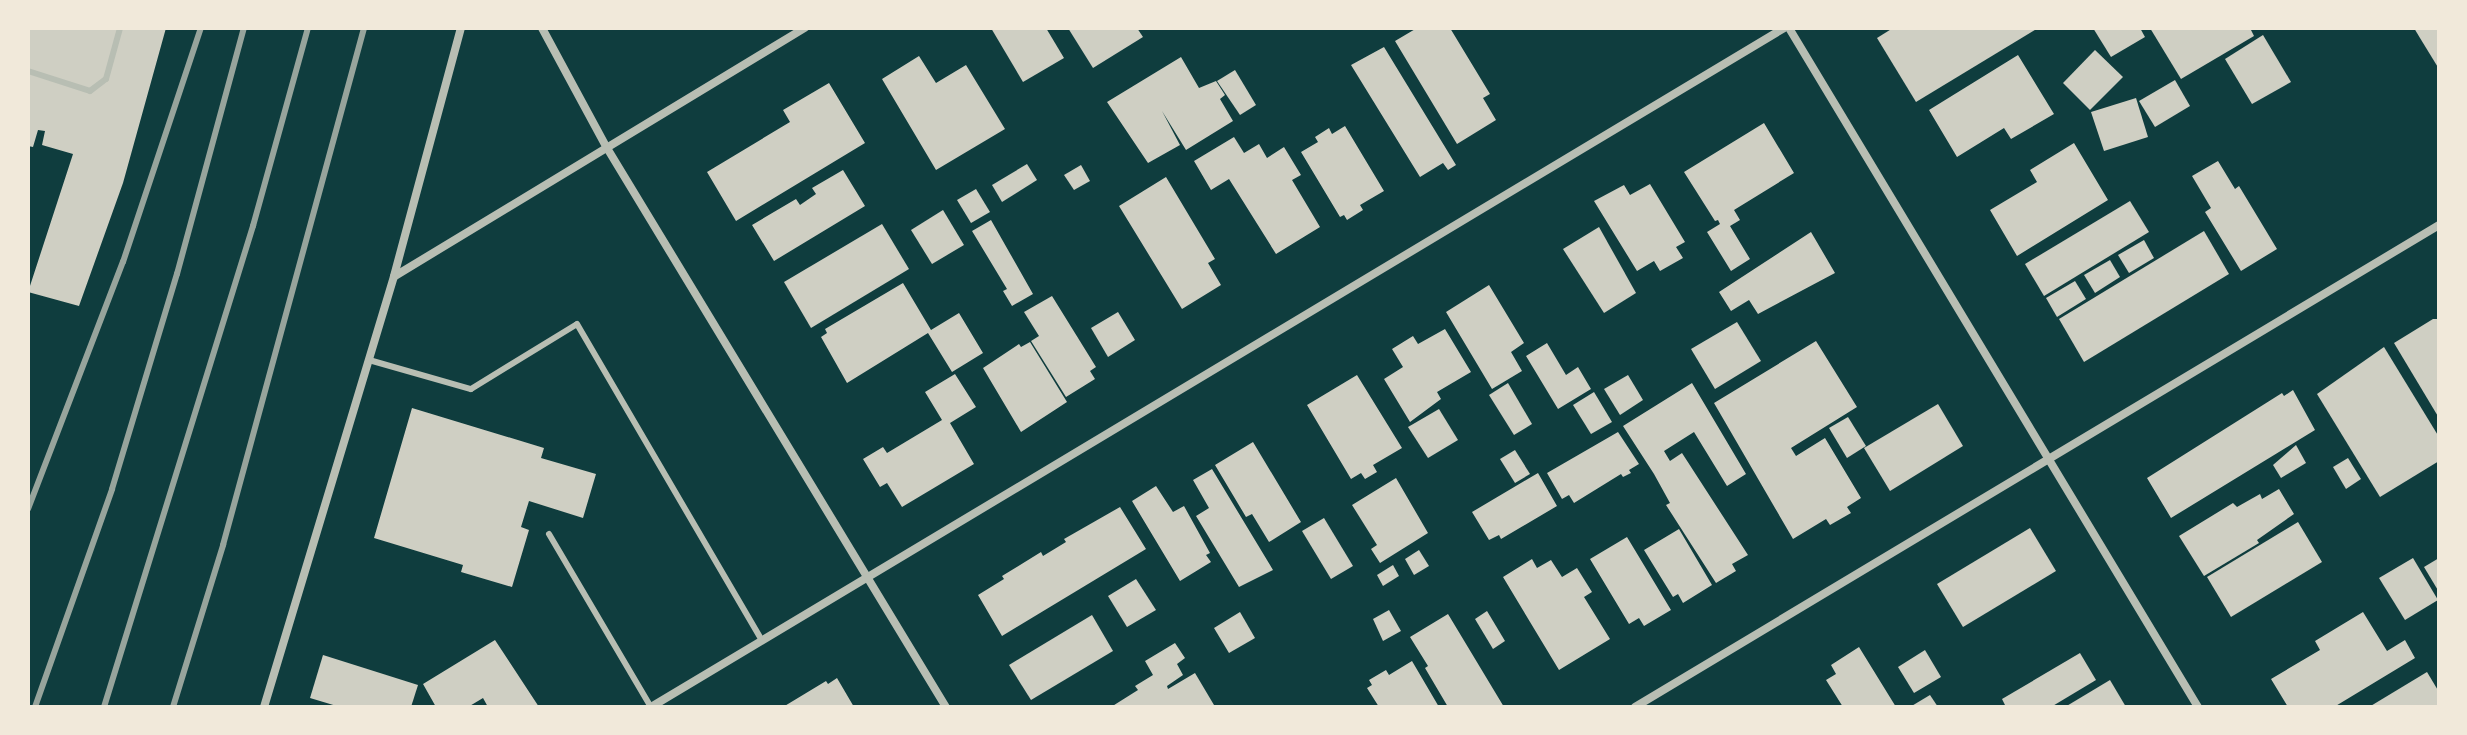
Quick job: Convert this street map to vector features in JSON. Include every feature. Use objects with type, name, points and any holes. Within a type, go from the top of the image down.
[{"type":"street","points":[[264,707],[394,276],[461,28]]},
{"type":"street","points":[[542,28],[607,148],[946,707]]},
{"type":"street","points":[[394,276],[805,28]]},
{"type":"street","points":[[651,707],[1786,28],[2198,707]]},
{"type":"street","points":[[1635,707],[2439,225]]},
{"type":"lane","points":[[28,71],[90,91],[106,79],[120,28]]},
{"type":"lane","points":[[369,360],[471,389],[577,324],[762,640]]},
{"type":"lane","points":[[549,534],[651,707]]},
{"type":"building","points":[[28,28],[166,28],[123,183],[79,306],[28,292],[73,154],[42,145],[45,131],[38,130],[33,147],[28,146]]},
{"type":"building","points":[[991,28],[1046,28],[1064,58],[1023,82]]},
{"type":"building","points":[[1068,28],[1137,28],[1143,37],[1093,68]]},
{"type":"building","points":[[1417,28],[1450,28],[1490,94],[1483,98],[1496,120],[1457,144],[1395,41]]},
{"type":"building","points":[[1893,28],[2038,28],[1916,102],[1877,38]]},
{"type":"building","points":[[2093,28],[2140,28],[2145,37],[2111,57]]},
{"type":"building","points":[[2150,28],[2250,28],[2254,36],[2181,79]]},
{"type":"building","points":[[2414,28],[2439,28],[2439,69],[2420,38]]},
{"type":"building","points":[[2263,35],[2291,82],[2252,104],[2225,59]]},
{"type":"building","points":[[1384,47],[1456,165],[1448,170],[1443,163],[1420,177],[1351,65]]},
{"type":"building","points":[[2095,50],[2123,77],[2090,110],[2063,83]]},
{"type":"building","points":[[2018,55],[2054,114],[2011,139],[2004,128],[1957,157],[1929,110]]},
{"type":"building","points":[[919,56],[936,83],[966,65],[1005,129],[936,170],[882,79]]},
{"type":"building","points":[[1181,57],[1199,88],[1216,81],[1225,95],[1220,99],[1233,121],[1186,150],[1162,111],[1180,145],[1148,163],[1107,102]]},
{"type":"building","points":[[1235,70],[1256,105],[1240,115],[1217,81]]},
{"type":"building","points":[[2175,80],[2190,106],[2155,127],[2139,101]]},
{"type":"building","points":[[829,83],[865,143],[736,221],[707,172],[790,122],[783,110]]},
{"type":"building","points":[[2136,98],[2148,137],[2104,151],[2091,112]]},
{"type":"building","points":[[1764,123],[1794,173],[1734,210],[1740,220],[1730,226],[1750,259],[1731,271],[1707,232],[1720,224],[1718,220],[1715,221],[1684,172]]},
{"type":"building","points":[[1345,126],[1384,191],[1360,205],[1363,210],[1347,220],[1344,215],[1340,217],[1301,152],[1318,142],[1315,137],[1329,128],[1332,134]]},
{"type":"building","points":[[1234,137],[1244,153],[1259,144],[1267,158],[1284,147],[1301,175],[1292,180],[1320,227],[1276,254],[1229,179],[1211,190],[1194,161]]},
{"type":"building","points":[[2074,143],[2108,200],[2017,256],[1990,210],[2037,182],[2030,170]]},
{"type":"building","points":[[2218,161],[2235,189],[2239,186],[2277,249],[2241,271],[2205,212],[2211,208],[2192,176]]},
{"type":"building","points":[[1027,164],[1037,180],[1002,202],[992,185]]},
{"type":"building","points":[[1081,165],[1090,181],[1074,190],[1064,175]]},
{"type":"building","points":[[843,170],[865,206],[774,261],[752,225],[796,199],[800,205],[816,194],[812,188]]},
{"type":"building","points":[[1166,177],[1215,259],[1208,263],[1221,285],[1182,309],[1119,206]]},
{"type":"building","points":[[1650,184],[1685,242],[1676,247],[1683,258],[1660,271],[1654,261],[1637,271],[1594,201],[1624,185],[1630,195]]},
{"type":"building","points":[[976,189],[990,212],[971,223],[957,200]]},
{"type":"building","points":[[2130,201],[2149,232],[2044,296],[2025,264]]},
{"type":"building","points":[[943,210],[964,245],[932,264],[911,230]]},
{"type":"building","points":[[991,220],[1033,294],[1012,306],[1003,291],[1007,289],[972,231]]},
{"type":"building","points":[[882,224],[909,269],[811,328],[784,282]]},
{"type":"building","points":[[1599,227],[1636,293],[1604,313],[1563,249]]},
{"type":"building","points":[[2204,231],[2229,274],[2084,362],[2059,319]]},
{"type":"building","points":[[1811,232],[1835,273],[1758,314],[1749,300],[1731,311],[1719,292]]},
{"type":"building","points":[[2144,240],[2154,258],[2129,273],[2118,255]]},
{"type":"building","points":[[2110,260],[2120,277],[2095,293],[2084,275]]},
{"type":"building","points":[[2075,281],[2086,299],[2057,317],[2046,298]]},
{"type":"building","points":[[903,283],[931,330],[959,313],[983,353],[952,372],[928,333],[847,383],[821,337],[827,333],[825,329]]},
{"type":"building","points":[[1489,285],[1524,343],[1511,352],[1522,371],[1492,389],[1446,312]]},
{"type":"building","points":[[1052,296],[1096,367],[1090,371],[1095,379],[1066,397],[1031,341],[1039,336],[1024,312]]},
{"type":"building","points":[[1118,312],[1135,340],[1108,357],[1091,328]]},
{"type":"building","points":[[2433,319],[2439,319],[2439,418],[2394,343]]},
{"type":"building","points":[[1737,322],[1761,361],[1715,389],[1691,349]]},
{"type":"building","points":[[1445,329],[1471,372],[1437,392],[1441,399],[1410,422],[1384,379],[1403,367],[1392,349],[1413,336],[1418,344]]},
{"type":"building","points":[[1816,341],[1857,407],[1791,448],[1796,456],[1825,438],[1861,498],[1847,507],[1851,513],[1830,525],[1826,519],[1793,539],[1714,403]]},
{"type":"building","points":[[1030,342],[1067,402],[1021,432],[983,368],[1019,344],[1021,347]]},
{"type":"building","points":[[1547,343],[1566,375],[1578,367],[1591,389],[1558,409],[1526,356]]},
{"type":"building","points":[[2384,347],[2439,437],[2439,461],[2380,497],[2317,394]]},
{"type":"building","points":[[955,374],[976,407],[950,423],[974,464],[902,507],[887,483],[880,487],[863,459],[883,447],[887,453],[942,420],[925,392]]},
{"type":"building","points":[[1357,375],[1402,448],[1373,465],[1377,472],[1365,479],[1361,473],[1351,479],[1307,405]]},
{"type":"building","points":[[1628,375],[1643,400],[1620,415],[1604,389]]},
{"type":"building","points":[[1508,383],[1532,424],[1514,435],[1489,395]]},
{"type":"building","points":[[1692,383],[1746,474],[1727,486],[1694,432],[1664,451],[1670,461],[1682,453],[1748,555],[1732,564],[1736,571],[1716,583],[1666,505],[1670,503],[1623,426]]},
{"type":"building","points":[[2293,390],[2315,430],[2171,518],[2147,478],[2282,393],[2284,396]]},
{"type":"building","points":[[1594,392],[1612,422],[1591,434],[1573,405]]},
{"type":"building","points":[[1938,404],[1963,446],[1890,491],[1864,448]]},
{"type":"building","points":[[412,408],[544,448],[541,458],[596,474],[583,518],[529,501],[521,527],[529,530],[512,587],[461,572],[463,565],[374,538]]},
{"type":"building","points":[[1439,409],[1458,440],[1428,458],[1408,427]]},
{"type":"building","points":[[1848,417],[1866,446],[1847,458],[1829,428]]},
{"type":"building","points":[[1618,432],[1639,464],[1629,470],[1631,473],[1623,477],[1621,474],[1574,503],[1569,495],[1562,499],[1547,473]]},
{"type":"building","points":[[1253,442],[1301,522],[1269,542],[1252,514],[1246,517],[1215,465]]},
{"type":"building","points":[[2296,445],[2306,463],[2281,478],[2273,465]]},
{"type":"building","points":[[1515,450],[1530,474],[1515,483],[1500,459]]},
{"type":"building","points":[[2348,458],[2361,479],[2346,489],[2333,467]]},
{"type":"building","points":[[1212,469],[1273,570],[1239,587],[1196,516],[1209,508],[1193,480]]},
{"type":"building","points":[[1538,473],[1557,506],[1501,539],[1499,535],[1489,540],[1472,512]]},
{"type":"building","points":[[1396,478],[1428,533],[1380,563],[1371,549],[1377,545],[1352,505]]},
{"type":"building","points":[[1156,486],[1173,512],[1184,506],[1210,553],[1206,555],[1211,562],[1180,581],[1132,501]]},
{"type":"building","points":[[2279,489],[2294,514],[2257,540],[2259,543],[2204,576],[2179,536],[2233,503],[2237,507],[2260,494],[2262,499]]},
{"type":"building","points":[[1120,507],[1146,549],[1002,636],[978,595],[1004,579],[1002,576],[1041,552],[1043,556],[1066,542],[1064,539]]},
{"type":"building","points":[[1324,518],[1353,566],[1331,579],[1302,531]]},
{"type":"building","points":[[2298,522],[2322,562],[2231,617],[2207,577]]},
{"type":"building","points":[[2030,528],[2056,571],[1963,627],[1937,584]]},
{"type":"building","points":[[1679,529],[1712,585],[1683,603],[1678,594],[1673,597],[1644,550]]},
{"type":"building","points":[[1627,537],[1671,610],[1644,626],[1639,618],[1629,624],[1590,559]]},
{"type":"building","points":[[1419,550],[1429,566],[1414,575],[1405,559]]},
{"type":"building","points":[[2413,558],[2438,600],[2405,620],[2379,578]]},
{"type":"building","points":[[2439,558],[2439,592],[2424,567]]},
{"type":"building","points":[[1532,559],[1537,568],[1551,560],[1562,577],[1577,568],[1592,592],[1584,597],[1610,639],[1559,670],[1503,577]]},
{"type":"building","points":[[1393,565],[1399,576],[1383,586],[1377,575]]},
{"type":"building","points":[[1136,579],[1156,610],[1127,627],[1108,596]]},
{"type":"building","points":[[1389,610],[1401,631],[1383,641],[1373,619]]},
{"type":"building","points":[[1487,611],[1505,641],[1493,649],[1475,619]]},
{"type":"building","points":[[1240,612],[1255,638],[1229,653],[1214,628]]},
{"type":"building","points":[[2363,612],[2387,651],[2405,640],[2415,658],[2334,707],[2288,707],[2271,679],[2320,650],[2315,641]]},
{"type":"building","points":[[1448,614],[1504,707],[1448,707],[1410,637]]},
{"type":"building","points":[[1092,615],[1113,651],[1031,700],[1009,665]]},
{"type":"building","points":[[495,640],[539,707],[488,707],[483,698],[468,707],[436,707],[423,684]]},
{"type":"building","points":[[1175,643],[1185,658],[1177,664],[1183,675],[1167,686],[1168,689],[1195,673],[1214,705],[1111,707],[1138,690],[1135,686],[1153,675],[1145,661]]},
{"type":"building","points":[[1859,647],[1896,707],[1843,707],[1826,680],[1836,674],[1831,665]]},
{"type":"building","points":[[1925,650],[1941,677],[1914,693],[1898,667]]},
{"type":"building","points":[[2080,653],[2096,680],[2051,707],[2006,707],[2002,699]]},
{"type":"building","points":[[323,655],[418,685],[411,707],[340,707],[310,698]]},
{"type":"building","points":[[1412,661],[1439,707],[1379,707],[1367,688],[1372,685],[1369,680],[1386,670],[1389,675]]},
{"type":"building","points":[[2427,672],[2439,692],[2439,707],[2369,707]]},
{"type":"building","points":[[837,678],[854,707],[783,707],[826,681],[828,684]]},
{"type":"building","points":[[2110,680],[2126,707],[2065,707]]},
{"type":"building","points":[[1930,695],[1938,707],[1910,707]]},
{"type":"railway","points":[[28,509],[123,262],[201,28]]},
{"type":"railway","points":[[35,707],[112,489],[177,274],[244,28]]},
{"type":"railway","points":[[104,707],[253,226],[308,28]]},
{"type":"railway","points":[[173,707],[223,545],[364,28]]}]
